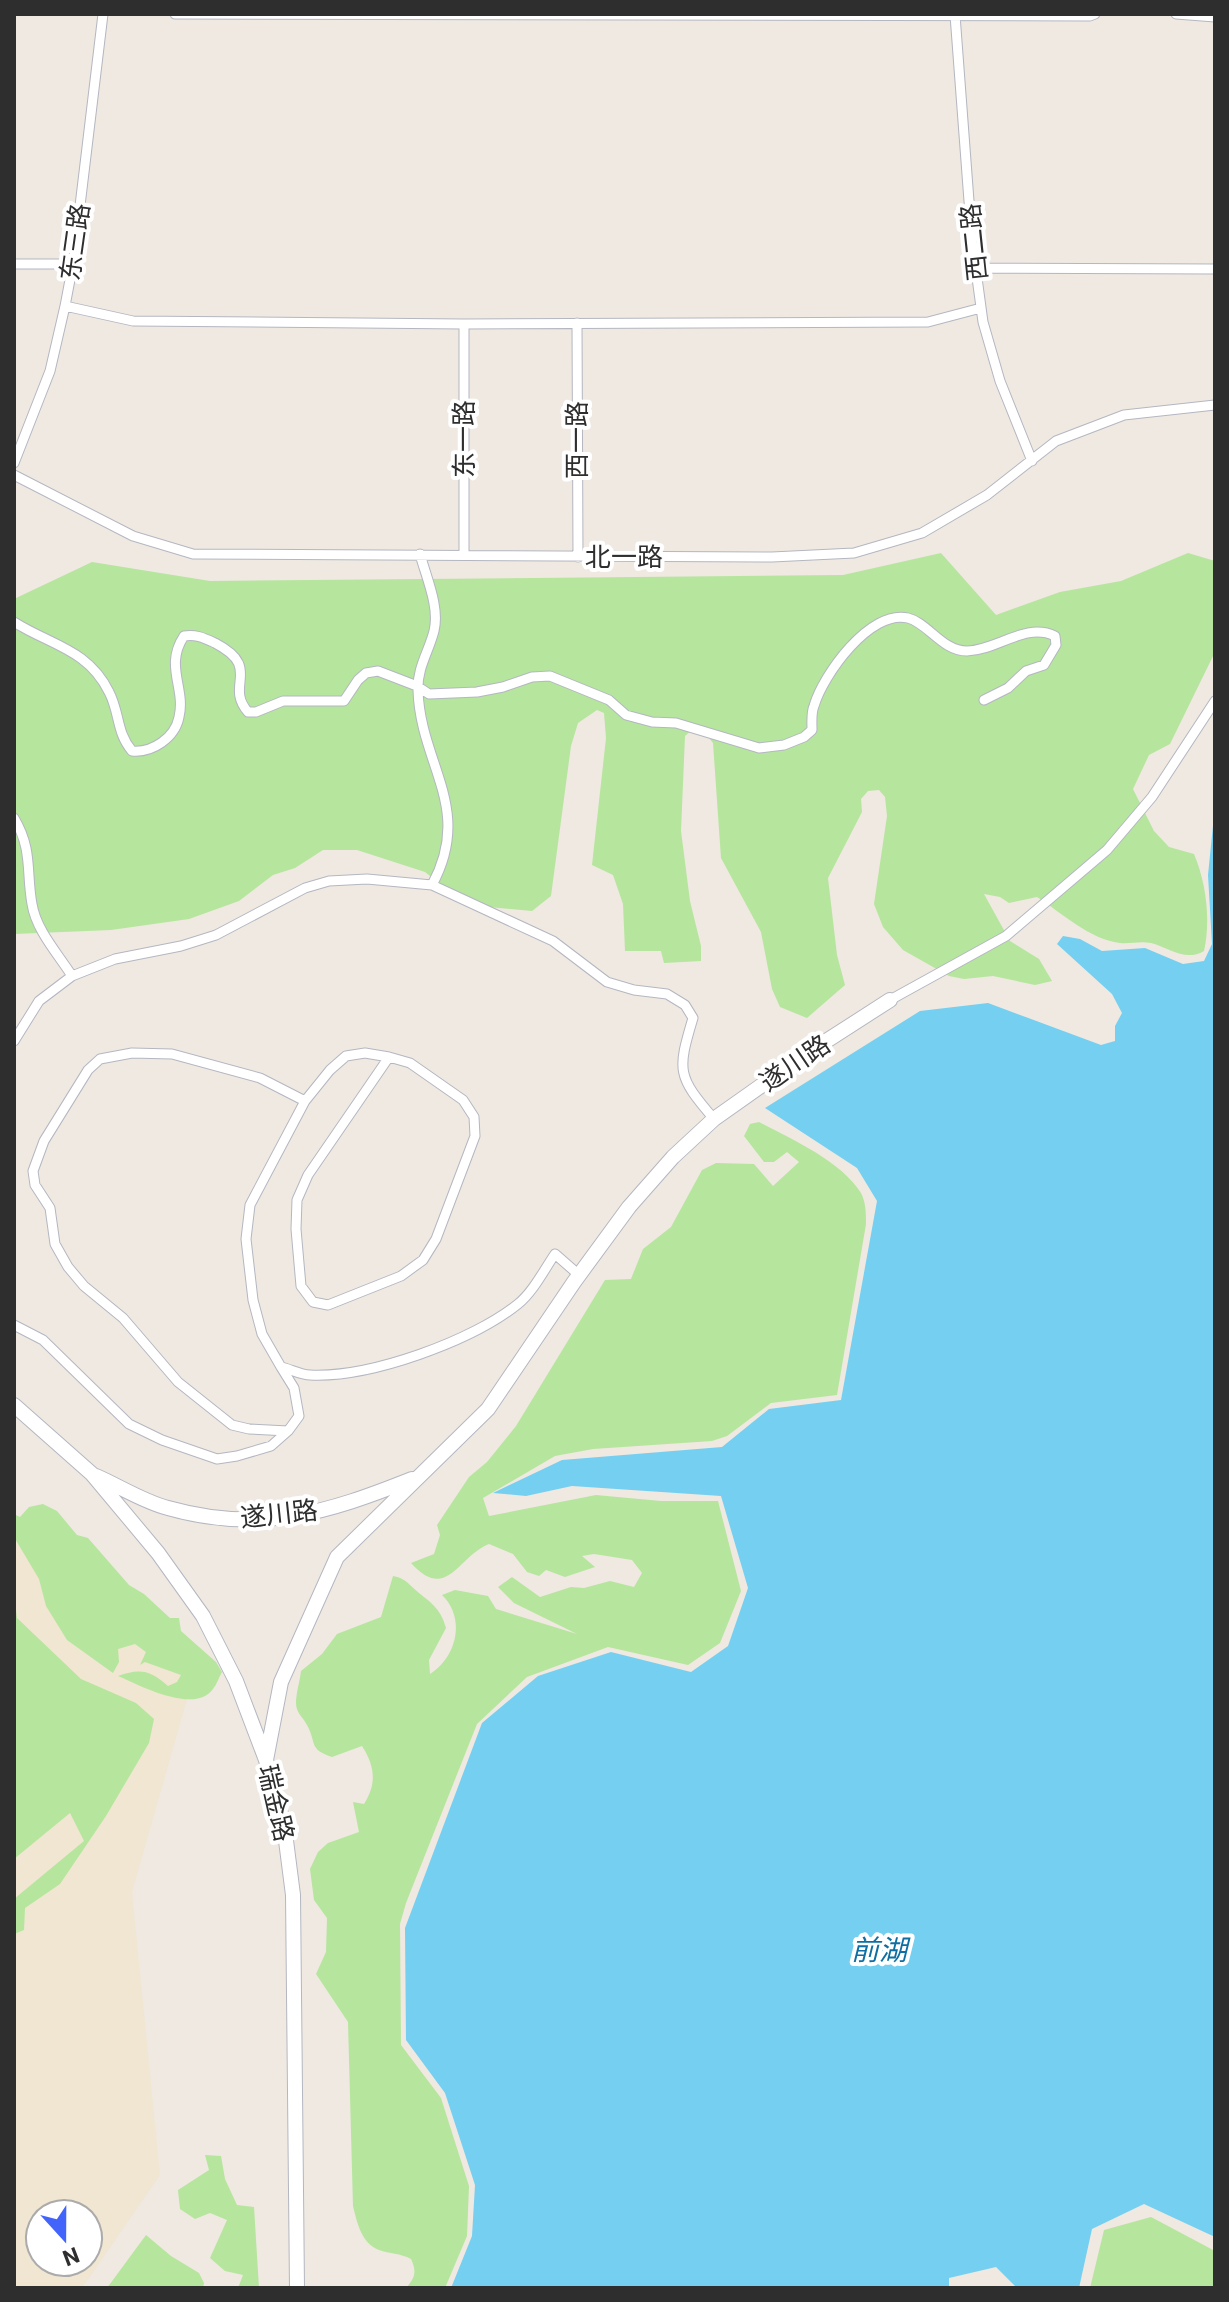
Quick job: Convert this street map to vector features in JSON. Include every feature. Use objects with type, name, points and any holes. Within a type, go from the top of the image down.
[{"type":"street","name":"东三路","points":[[14,463],[50,371],[65,306],[73,264],[103,14]]},
{"type":"street","points":[[175,14],[1095,14]]},
{"type":"street","points":[[1176,14],[1215,17]]},
{"type":"street","name":"西二路","points":[[955,15],[981,308],[1000,381],[1032,461]]},
{"type":"street","points":[[14,264],[73,264]]},
{"type":"street","points":[[976,268],[1215,269]]},
{"type":"street","points":[[65,306],[133,321],[464,324],[928,322],[981,308]]},
{"type":"street","name":"西一路","points":[[577,323],[578,557]]},
{"type":"street","name":"东一路","points":[[464,324],[464,554]]},
{"type":"street","name":"北一路","points":[[14,475],[133,536],[193,554],[772,557],[854,553],[922,533],[987,495],[1056,441],[1124,415],[1215,405]]},
{"type":"street","points":[[420,554],[437,616],[417,686],[421,728],[448,803],[443,865],[432,885]]},
{"type":"street","points":[[14,622],[65,646],[101,677],[112,697],[121,733],[132,751],[143,752],[159,745],[173,731],[180,716],[174,667],[184,636],[202,637],[230,651],[239,661],[242,670],[239,695],[241,704],[248,712],[283,701],[344,701],[358,680],[366,673],[378,671],[429,694],[477,692],[532,677],[550,676],[609,700],[626,715],[652,722],[676,723],[759,748],[784,745],[812,730],[812,709],[836,662],[847,648],[888,619],[909,618],[947,645],[962,651],[982,649],[1042,630],[1055,636],[1056,645],[1044,665],[1026,671],[1008,688],[984,700]]},
{"type":"street","name":"遂川路","points":[[266,1760],[281,1682],[289,1659],[337,1557],[488,1409],[579,1275],[629,1207],[673,1157],[714,1119],[806,1054],[890,1000],[1006,936],[1107,850],[1152,797],[1215,701]]},
{"type":"street","points":[[14,818],[30,859],[32,904],[37,923],[72,976]]},
{"type":"street","points":[[14,1041],[39,1001],[72,976],[115,959],[181,946],[216,935],[305,888],[329,881],[367,879],[432,885],[553,941],[607,982],[634,990],[667,994],[685,1005],[693,1018],[681,1060],[684,1079],[714,1119]]},
{"type":"street","points":[[288,1431],[232,1425],[178,1382],[123,1318],[84,1286],[68,1267],[55,1244],[50,1208],[35,1185],[33,1171],[44,1141],[88,1070],[100,1059],[132,1053],[172,1054],[260,1078],[305,1101]]},
{"type":"street","points":[[14,1325],[43,1340],[129,1424],[162,1440],[217,1459],[271,1446],[299,1416],[294,1388],[262,1334],[253,1300],[246,1239],[250,1205],[305,1101],[346,1056],[365,1053],[389,1057],[410,1063],[463,1100],[474,1117],[475,1136],[436,1239],[423,1260],[401,1276],[328,1305],[313,1302],[301,1286],[297,1200],[308,1175],[389,1057]]},
{"type":"street","points":[[281,1367],[309,1375],[368,1369],[404,1360],[490,1323],[521,1302],[555,1254],[579,1275]]},
{"type":"street","name":"瑞金路","points":[[14,1405],[92,1474],[158,1553],[203,1616],[236,1681],[266,1760],[284,1825],[293,1895],[297,2288]]},
{"type":"street","name":"遂川路","points":[[92,1474],[166,1508],[238,1522],[307,1515],[350,1504],[420,1476]]},
{"type":"shaded area","points":[[14,1522],[199,1657],[132,1892],[160,2175],[104,2256],[104,2198],[24,2198],[24,2278],[89,2278],[82,2288],[14,2288]]},
{"type":"green space","points":[[941,553],[996,615],[1060,592],[1121,581],[1188,553],[1215,561],[1215,652],[1170,744],[1149,755],[1133,789],[1154,831],[1169,847],[1194,854],[1206,901],[1204,951],[1184,955],[1151,943],[1109,941],[1087,931],[1037,897],[1009,903],[1000,897],[984,894],[1010,941],[1039,959],[1052,981],[1035,985],[993,976],[964,979],[949,976],[903,950],[883,927],[874,904],[887,816],[885,797],[879,790],[868,791],[861,799],[862,812],[828,878],[837,955],[845,985],[807,1018],[780,1007],[772,989],[761,932],[721,858],[713,743],[705,733],[693,729],[685,736],[681,831],[701,961],[664,963],[661,951],[625,951],[623,904],[613,875],[592,865],[606,738],[604,713],[597,710],[578,723],[571,746],[551,896],[532,911],[467,905],[425,872],[357,850],[323,850],[295,868],[273,875],[239,901],[189,919],[111,930],[14,934],[14,599],[92,562],[210,581],[843,575]]},
{"type":"green space","points":[[759,1122],[828,1161],[852,1181],[864,1201],[866,1224],[837,1395],[771,1403],[727,1436],[712,1441],[593,1449],[555,1456],[483,1498],[489,1516],[596,1495],[661,1501],[718,1501],[741,1591],[720,1643],[688,1665],[608,1647],[527,1677],[477,1724],[400,1924],[401,2045],[441,2098],[469,2186],[467,2236],[445,2288],[406,2288],[414,2275],[411,2259],[373,2247],[364,2237],[356,2219],[353,2206],[348,2022],[316,1974],[326,1952],[327,1918],[314,1900],[310,1869],[318,1852],[328,1843],[359,1832],[353,1802],[364,1804],[368,1797],[373,1782],[372,1768],[362,1746],[332,1757],[316,1748],[296,1706],[301,1671],[322,1654],[337,1634],[381,1617],[393,1576],[404,1580],[428,1601],[444,1622],[446,1628],[429,1660],[430,1674],[447,1658],[455,1637],[454,1615],[442,1595],[455,1590],[488,1596],[496,1609],[577,1634],[514,1603],[498,1587],[512,1577],[540,1597],[571,1587],[584,1588],[610,1581],[634,1587],[642,1573],[632,1560],[594,1554],[582,1556],[595,1567],[565,1577],[546,1570],[539,1576],[527,1572],[513,1554],[489,1544],[443,1578],[434,1579],[423,1574],[411,1563],[434,1554],[440,1535],[437,1525],[469,1477],[487,1462],[516,1426],[605,1280],[631,1279],[643,1249],[671,1227],[702,1170],[716,1163],[754,1164],[773,1186],[799,1162],[787,1152],[774,1162],[764,1162],[744,1136],[750,1124]]},
{"type":"green space","points":[[43,1504],[57,1511],[77,1535],[88,1538],[129,1585],[170,1618],[179,1618],[181,1631],[216,1662],[222,1672],[213,1689],[205,1696],[194,1699],[167,1696],[118,1676],[144,1672],[168,1686],[177,1682],[181,1675],[145,1662],[140,1665],[146,1652],[135,1644],[118,1649],[119,1662],[113,1673],[67,1640],[46,1606],[39,1579],[14,1537],[14,1514],[20,1517],[29,1507]]},
{"type":"green space","points":[[14,1594],[17,1618],[81,1679],[136,1703],[154,1719],[149,1743],[106,1816],[60,1884],[25,1908],[24,1930],[14,1934],[14,1899],[84,1841],[70,1813],[14,1859]]},
{"type":"green space","points":[[205,2155],[221,2156],[225,2179],[237,2205],[254,2207],[259,2288],[238,2288],[243,2275],[225,2271],[210,2258],[227,2220],[210,2213],[195,2219],[180,2209],[178,2190],[209,2170]]},
{"type":"green space","points":[[1151,2217],[1215,2251],[1215,2288],[1090,2288],[1104,2230]]},
{"type":"green space","points":[[146,2235],[171,2256],[199,2273],[203,2288],[107,2288]]},
{"type":"water","name":"前湖","points":[[1215,806],[1215,2237],[1144,2204],[1092,2229],[1079,2288],[1017,2288],[996,2267],[949,2278],[949,2288],[451,2288],[472,2236],[475,2185],[445,2093],[406,2040],[405,1928],[482,1723],[538,1676],[611,1652],[691,1672],[728,1646],[748,1588],[721,1496],[572,1486],[526,1496],[493,1493],[562,1460],[722,1447],[769,1409],[841,1400],[877,1201],[857,1168],[765,1108],[920,1011],[988,1003],[1101,1045],[1115,1041],[1115,1026],[1122,1013],[1112,994],[1057,944],[1063,936],[1080,939],[1102,951],[1145,948],[1183,964],[1204,961],[1212,944],[1208,875]]}]
